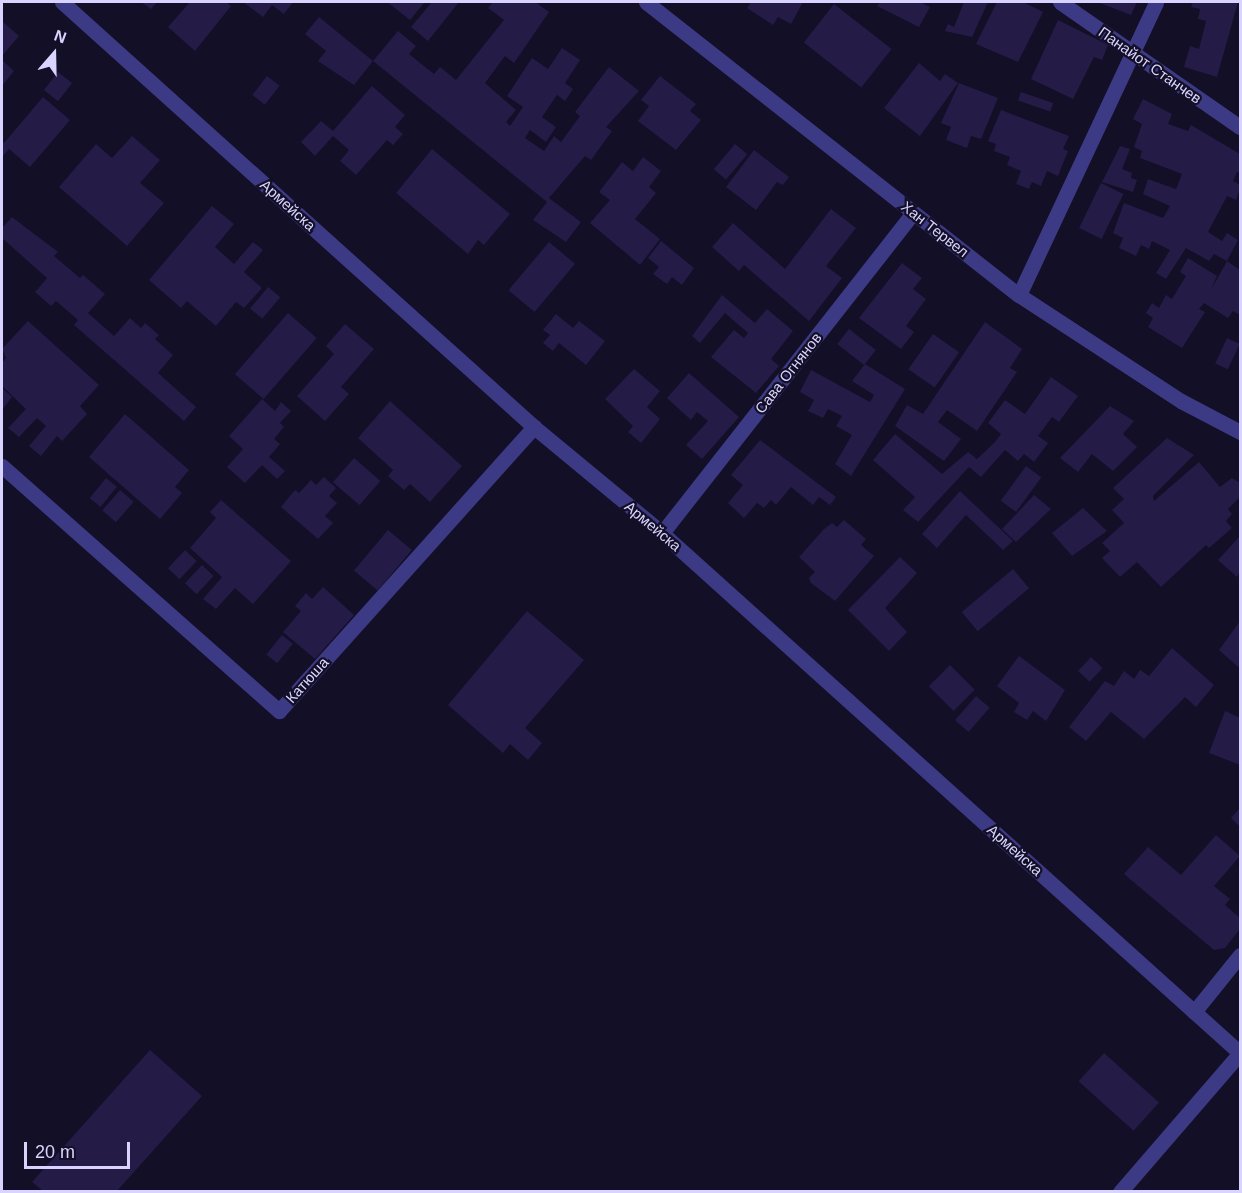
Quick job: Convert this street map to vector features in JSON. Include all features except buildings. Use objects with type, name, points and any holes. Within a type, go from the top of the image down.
[{"type":"street","name":"Армейска","points":[[62,2],[534,427],[662,533],[1240,1053]]},
{"type":"street","name":"Хан Тервел","points":[[646,2],[1019,295],[1181,401],[1240,432]]},
{"type":"street","name":"Панайот Станчев","points":[[1060,2],[1131,54],[1240,127]]},
{"type":"street","points":[[1019,295],[1156,2]]},
{"type":"street","name":"Сава Огнянов","points":[[662,533],[913,213]]},
{"type":"street","name":"Катюша","points":[[2,466],[279,711],[534,427]]},
{"type":"street","points":[[1194,1012],[1240,955]]},
{"type":"street","points":[[1120,1191],[1240,1053]]}]
